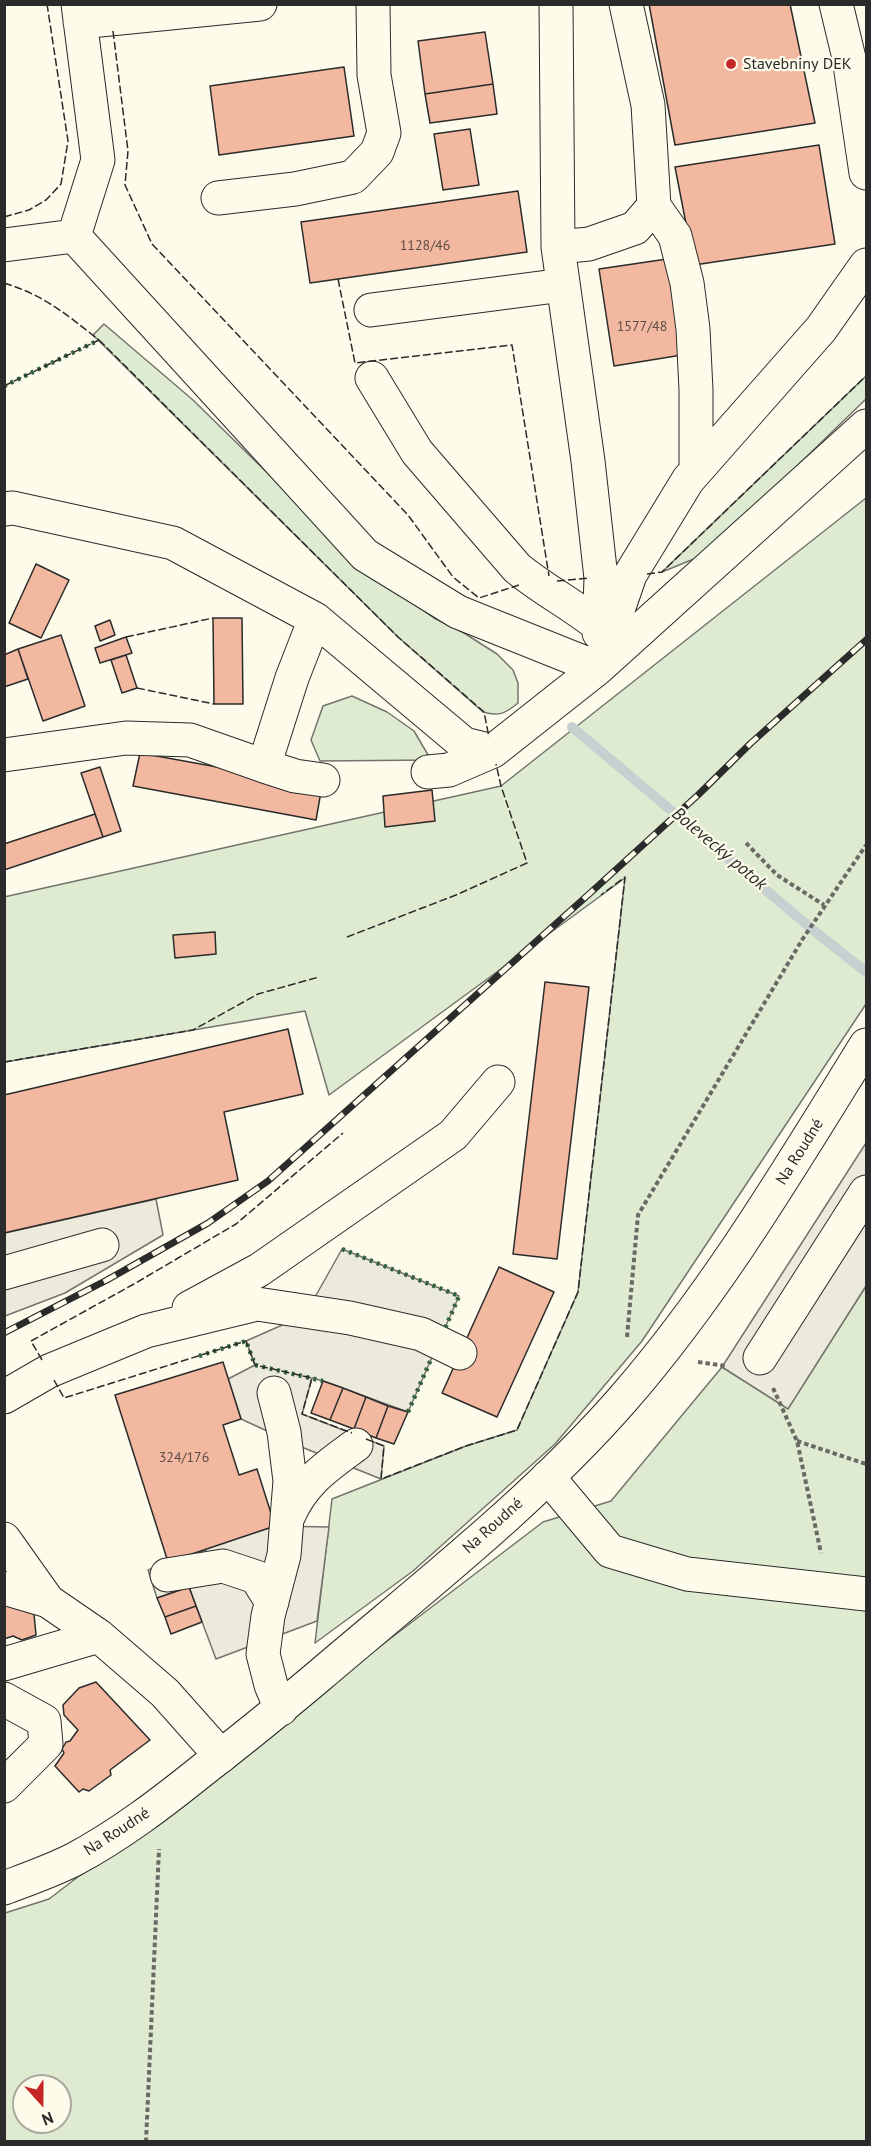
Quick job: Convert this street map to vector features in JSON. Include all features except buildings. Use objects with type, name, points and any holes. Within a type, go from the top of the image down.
[{"type":"main road","points":[[74,236],[98,160],[79,13],[260,4]]},
{"type":"main road","points":[[218,198],[295,189],[353,177],[377,152],[384,133],[374,75],[373,4]]},
{"type":"main road","points":[[556,4],[558,247],[588,461],[601,578],[604,629],[598,668]]},
{"type":"main road","points":[[626,4],[648,105],[654,206],[675,236],[687,283],[696,379],[696,471]]},
{"type":"main road","points":[[836,4],[849,58],[867,172]]},
{"type":"main road","points":[[558,247],[590,244],[635,228],[654,206]]},
{"type":"main road","points":[[4,245],[74,236]]},
{"type":"main road","points":[[74,236],[365,555],[458,612],[598,668]]},
{"type":"main road","points":[[604,629],[630,575],[688,480],[821,328],[867,265]]},
{"type":"main road","points":[[371,310],[562,285]]},
{"type":"main road","points":[[372,378],[417,452],[517,568],[532,581],[604,629]]},
{"type":"main road","points":[[428,772],[449,770],[493,752],[598,668],[867,426]]},
{"type":"main road","points":[[7,517],[173,543],[315,620],[464,744],[493,752]]},
{"type":"main road","points":[[264,766],[292,678],[315,620]]},
{"type":"main road","points":[[4,755],[126,738],[190,740],[295,776],[323,780]]},
{"type":"main road","name":"Na Roudné","points":[[4,1888],[73,1860],[162,1803],[281,1709],[499,1522],[548,1477],[622,1400],[691,1314],[787,1174],[867,1045]]},
{"type":"main road","points":[[4,1397],[49,1371],[146,1331],[259,1270],[453,1135],[498,1082]]},
{"type":"main road","points":[[760,1358],[867,1192]]},
{"type":"main road","points":[[4,1273],[102,1245]]},
{"type":"main road","points":[[146,1331],[257,1304],[350,1318],[421,1334],[460,1353]]},
{"type":"main road","points":[[274,1393],[284,1432],[290,1481],[284,1555],[272,1602],[263,1654],[281,1709]]},
{"type":"main road","points":[[287,1520],[296,1498],[320,1472],[356,1445]]},
{"type":"main road","points":[[548,1477],[610,1551],[687,1574],[867,1594]]},
{"type":"main road","points":[[4,1539],[48,1601]]},
{"type":"main road","points":[[167,1575],[223,1566],[256,1577],[272,1602]]},
{"type":"main road","points":[[4,1588],[48,1601],[99,1636],[165,1693],[221,1756]]},
{"type":"main road","points":[[4,1664],[99,1636]]},
{"type":"main road","points":[[4,1698],[44,1721],[46,1744],[4,1786]]},
{"type":"path","points":[[746,843],[777,875],[824,905]]},
{"type":"path","points":[[627,1342],[638,1215],[802,940],[867,845]]},
{"type":"path","points":[[760,1358],[797,1441],[829,1590]]},
{"type":"path","points":[[797,1441],[867,1464]]},
{"type":"path","points":[[146,2142],[162,1803]]},
{"type":"green space","points":[[104,324],[193,400],[379,580],[434,618],[464,633],[497,654],[513,670],[518,683],[518,703],[502,713],[483,712],[398,637],[93,335]]},
{"type":"green space","points":[[866,376],[866,399],[706,554],[662,572]]},
{"type":"green space","points":[[866,498],[866,1004],[642,1341],[555,1444],[413,1571],[315,1643],[332,1499],[466,1446],[517,1430],[578,1292],[625,878],[329,1095],[305,1011],[5,1062],[4,897],[501,786]]},
{"type":"green space","points":[[352,696],[387,712],[414,731],[431,760],[320,761],[311,740],[323,706]]},
{"type":"green space","points":[[866,1286],[866,2141],[5,2142],[5,1913],[49,1899],[543,1522],[611,1501],[722,1367],[788,1408]]},
{"type":"shaded area","points":[[866,1143],[866,1286],[788,1409],[722,1367]]},
{"type":"shaded area","points":[[156,1199],[163,1235],[65,1293],[5,1316],[5,1233]]},
{"type":"shaded area","points":[[342,1249],[459,1296],[408,1412],[312,1378],[302,1414],[384,1446],[381,1479],[304,1448],[241,1419],[228,1379],[255,1365],[246,1341],[305,1315]]},
{"type":"shaded area","points":[[275,1526],[329,1527],[317,1621],[216,1659],[189,1587],[157,1598],[148,1570],[206,1550],[205,1548]]},
{"type":"waterway","name":"Bolevecký potok","points":[[572,727],[866,972]]},
{"type":"railway","points":[[4,1333],[107,1280],[208,1223],[268,1181],[588,895],[698,795],[751,743],[866,640]]},
{"type":"hedge","points":[[4,386],[99,340]]},
{"type":"hedge","points":[[342,1249],[459,1296],[444,1331]]},
{"type":"hedge","points":[[199,1356],[246,1341],[255,1365],[323,1381]]},
{"type":"hedge","points":[[408,1412],[432,1357]]},
{"type":"fence","points":[[4,217],[29,210],[46,200],[61,184],[68,141],[47,4]]},
{"type":"fence","points":[[113,31],[128,151],[125,185],[152,244],[408,515],[453,577],[479,598],[519,585]]},
{"type":"fence","points":[[338,279],[355,363],[512,345],[549,576]]},
{"type":"fence","points":[[4,283],[43,300],[99,340],[4,386]]},
{"type":"fence","points":[[99,340],[398,637],[484,712],[489,737]]},
{"type":"fence","points":[[647,574],[662,572],[866,376]]},
{"type":"fence","points":[[557,581],[590,578]]},
{"type":"fence","points":[[126,637],[213,618]]},
{"type":"fence","points":[[137,688],[214,704]]},
{"type":"fence","points":[[347,937],[456,895],[527,863],[501,786],[496,764]]},
{"type":"fence","points":[[366,1439],[384,1446],[381,1479],[466,1446],[517,1430],[578,1292],[625,877],[601,895]]},
{"type":"fence","points":[[4,1062],[193,1030],[258,994],[319,977]]},
{"type":"fence","points":[[42,1360],[31,1341],[236,1224],[343,1133]]},
{"type":"fence","points":[[54,1380],[64,1398],[246,1341],[255,1365],[312,1378],[302,1414],[352,1433]]},
{"type":"place","name":"Stavebniny DEK","points":[[731,64]]}]
